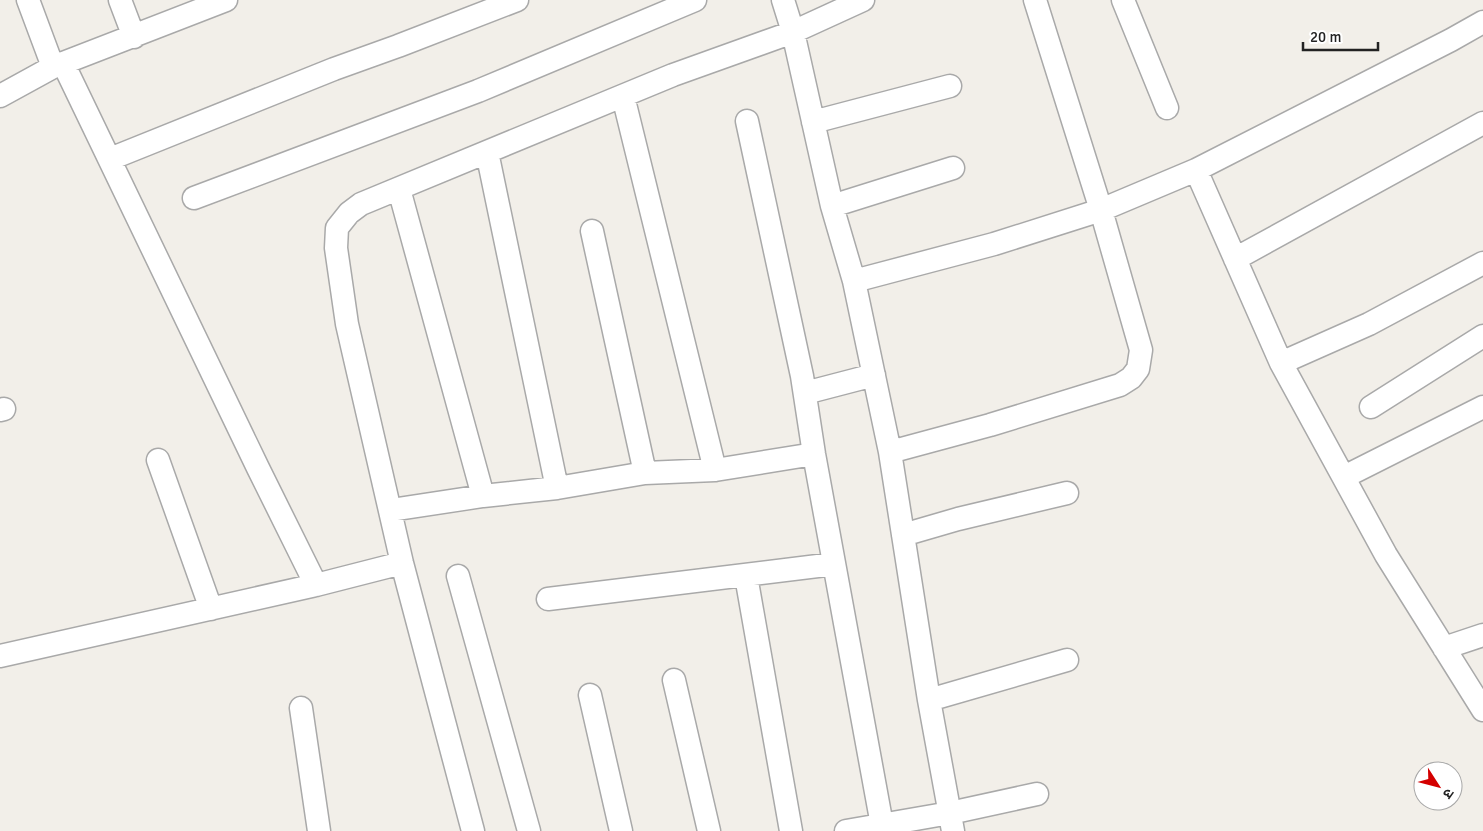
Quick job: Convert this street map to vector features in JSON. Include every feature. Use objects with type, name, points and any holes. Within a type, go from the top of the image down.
[{"type":"street","points":[[28,0],[58,65],[110,159],[316,585]]},
{"type":"street","points":[[120,0],[134,37]]},
{"type":"street","points":[[0,96],[58,65],[134,37],[195,6],[226,0]]},
{"type":"street","points":[[110,159],[334,69],[517,0]]},
{"type":"street","points":[[194,198],[478,91],[696,0]]},
{"type":"street","points":[[783,0],[793,32],[832,206],[854,282],[890,452],[928,700],[951,822]]},
{"type":"street","points":[[473,831],[402,563],[347,324],[336,248],[337,228],[349,213],[361,204],[673,75],[793,32],[863,0]]},
{"type":"street","points":[[890,452],[1108,390],[1131,378],[1138,369],[1141,350],[1101,210],[1035,0]]},
{"type":"street","points":[[1123,0],[1168,108]]},
{"type":"street","points":[[854,282],[987,246],[1101,210],[1196,170],[1483,22]]},
{"type":"street","points":[[813,122],[950,86]]},
{"type":"street","points":[[623,96],[715,470]]},
{"type":"street","points":[[747,121],[805,393],[814,454],[882,825]]},
{"type":"street","points":[[1235,259],[1483,123]]},
{"type":"street","points":[[488,152],[557,488]]},
{"type":"street","points":[[832,206],[953,168]]},
{"type":"street","points":[[1196,170],[1281,363],[1386,555],[1483,710]]},
{"type":"street","points":[[399,189],[483,496]]},
{"type":"street","points":[[592,231],[645,474]]},
{"type":"street","points":[[1281,363],[1369,324],[1483,263]]},
{"type":"street","points":[[1371,406],[1483,336]]},
{"type":"street","points":[[805,393],[874,375]]},
{"type":"street","points":[[1344,477],[1483,407]]},
{"type":"street","points":[[391,510],[483,496],[557,488],[645,474],[715,470],[814,454]]},
{"type":"street","points":[[158,460],[211,608]]},
{"type":"street","points":[[903,535],[958,519],[1068,493]]},
{"type":"street","points":[[0,656],[316,585],[402,563]]},
{"type":"street","points":[[548,600],[834,564]]},
{"type":"street","points":[[458,576],[529,831]]},
{"type":"street","points":[[746,576],[791,831]]},
{"type":"street","points":[[1444,648],[1483,635]]},
{"type":"street","points":[[928,700],[1067,660]]},
{"type":"street","points":[[674,680],[709,831]]},
{"type":"street","points":[[590,695],[622,831]]},
{"type":"street","points":[[300,708],[319,831]]},
{"type":"street","points":[[846,831],[882,825],[951,822],[1037,794]]}]
